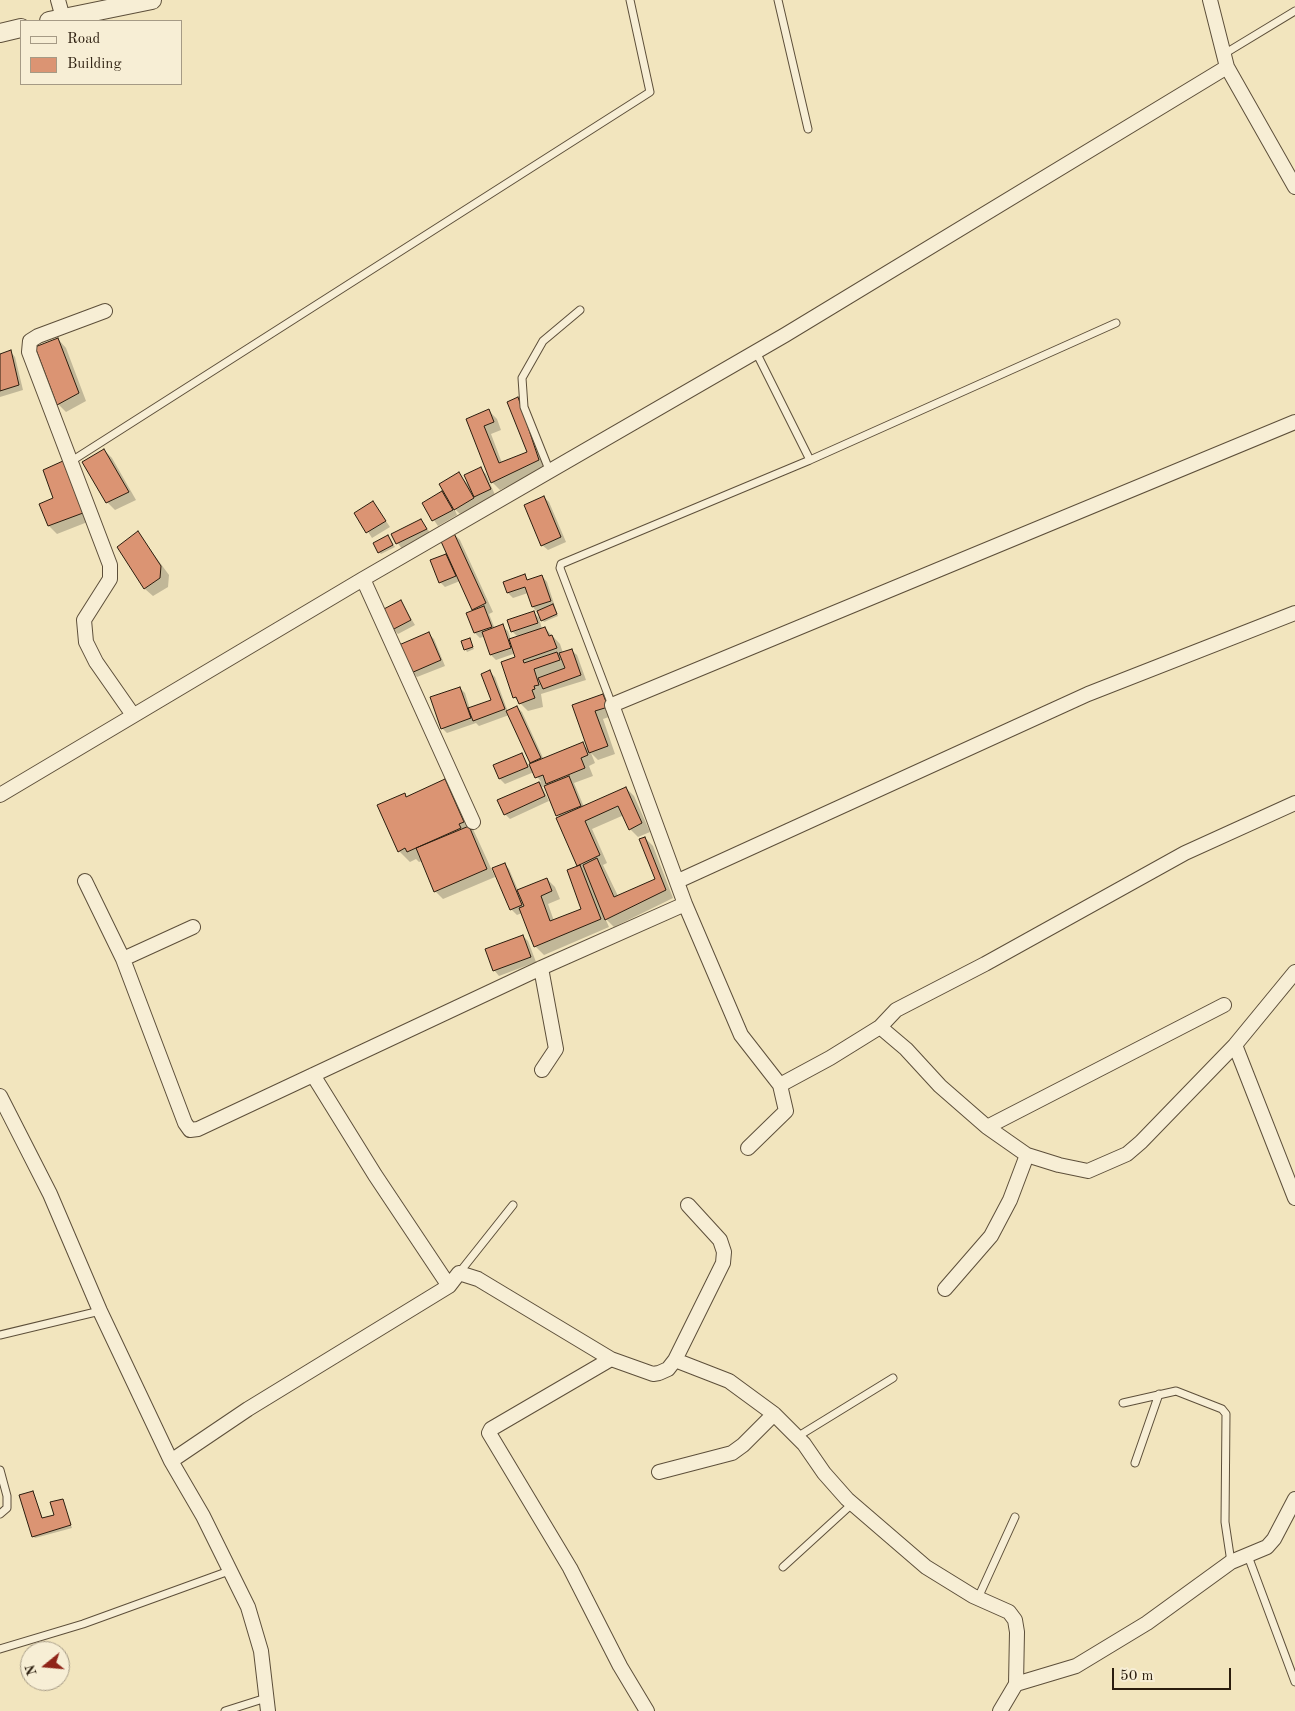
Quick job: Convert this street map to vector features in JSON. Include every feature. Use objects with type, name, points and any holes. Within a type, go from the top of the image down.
[{"type":"street","points":[[58,0],[56,20],[152,0]]},
{"type":"street","points":[[1210,0],[1226,60],[1295,187]]},
{"type":"street","points":[[0,33],[20,28]]},
{"type":"street","points":[[0,796],[133,714],[756,352],[1226,60]]},
{"type":"street","points":[[105,310],[38,336],[30,341],[29,352],[110,565],[110,579],[84,620],[86,642],[96,662],[133,714]]},
{"type":"street","points":[[748,1148],[786,1111],[780,1085],[741,1035],[685,904],[612,705],[1295,422]]},
{"type":"street","points":[[363,579],[473,822]]},
{"type":"street","points":[[678,881],[1088,694],[1295,613]]},
{"type":"street","points":[[780,1085],[830,1058],[880,1026],[896,1010],[985,964],[1185,853],[1295,803]]},
{"type":"street","points":[[85,881],[123,959],[185,1123],[190,1130],[198,1129],[541,968],[685,904]]},
{"type":"street","points":[[123,959],[193,927]]},
{"type":"street","points":[[541,968],[556,1049],[542,1070]]},
{"type":"street","points":[[880,1026],[906,1049],[940,1086],[987,1128],[1027,1155],[1059,1166],[1088,1171],[1127,1154],[1235,1045],[1295,972]]},
{"type":"street","points":[[987,1128],[1224,1006]]},
{"type":"street","points":[[1235,1045],[1295,1198]]},
{"type":"street","points":[[313,1075],[375,1175],[448,1286]]},
{"type":"street","points":[[0,1096],[50,1194],[100,1311],[171,1461],[203,1516],[248,1606],[261,1651],[267,1705]]},
{"type":"street","points":[[945,1289],[991,1236],[1010,1200],[1027,1155]]},
{"type":"street","points":[[171,1461],[248,1408],[448,1286],[459,1273],[478,1279],[611,1359],[652,1374],[668,1369],[675,1360],[723,1263],[724,1252],[720,1240],[688,1205]]},
{"type":"street","points":[[611,1359],[491,1429],[489,1433],[570,1568],[620,1666],[647,1711]]},
{"type":"street","points":[[675,1360],[729,1382],[774,1414],[797,1437],[824,1473],[852,1504],[926,1567],[978,1598],[1003,1609],[1015,1620],[1016,1684],[1000,1711]]},
{"type":"street","points":[[659,1472],[732,1453],[743,1445],[774,1414]]},
{"type":"street","points":[[1016,1684],[1076,1666],[1147,1624],[1231,1562],[1267,1547],[1274,1539],[1295,1499]]},
{"type":"lane","points":[[70,462],[650,92],[630,0]]},
{"type":"lane","points":[[778,0],[808,129]]},
{"type":"lane","points":[[1226,60],[1295,11]]},
{"type":"lane","points":[[550,472],[524,407],[522,378],[543,341],[580,310]]},
{"type":"lane","points":[[612,705],[560,568],[561,564],[810,460],[1116,323]]},
{"type":"lane","points":[[756,352],[810,460]]},
{"type":"lane","points":[[459,1273],[513,1205]]},
{"type":"lane","points":[[0,1335],[100,1311]]},
{"type":"lane","points":[[797,1437],[893,1378]]},
{"type":"lane","points":[[1123,1403],[1176,1391],[1222,1409],[1226,1414],[1225,1522],[1231,1562]]},
{"type":"lane","points":[[1135,1463],[1159,1394]]},
{"type":"lane","points":[[0,1470],[7,1508],[0,1514]]},
{"type":"lane","points":[[783,1567],[852,1504]]},
{"type":"lane","points":[[978,1598],[1015,1517]]},
{"type":"lane","points":[[1248,1556],[1295,1682]]},
{"type":"lane","points":[[0,1649],[83,1624],[229,1571]]},
{"type":"lane","points":[[225,1711],[267,1705]]},
{"type":"building","points":[[58,338],[79,393],[57,405],[35,347]]},
{"type":"building","points":[[11,350],[19,385],[0,391],[0,354]]},
{"type":"building","points":[[518,397],[539,460],[491,483],[466,419],[489,409],[494,422],[484,426],[499,463],[527,452],[507,402]]},
{"type":"building","points":[[104,449],[129,492],[106,503],[82,462]]},
{"type":"building","points":[[63,461],[83,513],[48,526],[39,504],[53,498],[43,470]]},
{"type":"building","points":[[481,467],[491,489],[474,497],[464,475]]},
{"type":"building","points":[[459,472],[474,498],[454,510],[439,484]]},
{"type":"building","points":[[442,491],[453,510],[432,521],[422,503]]},
{"type":"building","points":[[544,496],[561,537],[541,546],[524,505]]},
{"type":"building","points":[[373,501],[386,521],[366,533],[354,513]]},
{"type":"building","points":[[421,519],[427,529],[396,544],[391,534]]},
{"type":"building","points":[[138,531],[161,566],[160,578],[144,589],[117,547]]},
{"type":"building","points":[[453,531],[486,603],[472,610],[439,537]]},
{"type":"building","points":[[388,535],[393,545],[378,553],[373,543]]},
{"type":"building","points":[[446,554],[456,576],[439,583],[430,560]]},
{"type":"building","points":[[525,574],[527,580],[542,575],[551,601],[532,607],[525,587],[507,593],[503,582]]},
{"type":"building","points":[[401,600],[411,620],[392,630],[382,610]]},
{"type":"building","points":[[553,604],[557,614],[541,621],[537,611]]},
{"type":"building","points":[[484,606],[492,627],[474,633],[466,613]]},
{"type":"building","points":[[534,611],[538,623],[511,632],[507,620]]},
{"type":"building","points":[[503,624],[511,648],[490,655],[482,632]]},
{"type":"building","points":[[545,627],[549,636],[552,635],[557,648],[523,660],[524,663],[557,652],[560,660],[534,669],[539,685],[534,686],[535,689],[532,690],[535,698],[519,704],[516,697],[513,698],[501,662],[515,657],[509,639]]},
{"type":"building","points":[[429,632],[441,660],[411,673],[399,645]]},
{"type":"building","points":[[470,638],[473,647],[464,650],[461,641]]},
{"type":"building","points":[[572,649],[581,675],[543,689],[538,678],[565,668],[559,653]]},
{"type":"building","points":[[490,670],[505,709],[473,721],[468,708],[491,700],[481,674]]},
{"type":"building","points":[[460,687],[471,718],[441,729],[430,697]]},
{"type":"building","points":[[603,694],[608,707],[595,711],[608,746],[589,753],[572,705]]},
{"type":"building","points":[[517,706],[541,758],[530,763],[506,711]]},
{"type":"building","points":[[583,742],[588,755],[581,758],[585,768],[546,784],[543,775],[535,778],[529,764]]},
{"type":"building","points":[[522,753],[528,767],[499,779],[493,765]]},
{"type":"building","points":[[569,776],[581,806],[556,816],[544,786]]},
{"type":"building","points":[[445,779],[464,822],[459,824],[461,828],[407,852],[405,848],[398,852],[377,805],[405,793],[406,797]]},
{"type":"building","points":[[539,782],[545,796],[504,815],[497,800]]},
{"type":"building","points":[[626,787],[642,823],[629,830],[618,806],[585,821],[600,855],[577,866],[556,818]]},
{"type":"building","points":[[469,826],[487,869],[434,892],[416,848]]},
{"type":"building","points":[[645,837],[666,890],[605,920],[583,865],[597,858],[614,897],[655,879],[639,839]]},
{"type":"building","points":[[505,863],[522,905],[510,910],[492,868]]},
{"type":"building","points":[[580,865],[601,919],[534,947],[519,908],[524,906],[517,890],[547,878],[552,891],[541,896],[550,921],[581,909],[567,870]]},
{"type":"building","points":[[523,935],[531,957],[493,971],[485,949]]},
{"type":"building","points":[[33,1491],[42,1518],[54,1515],[50,1502],[63,1499],[71,1525],[32,1537],[19,1495]]}]
